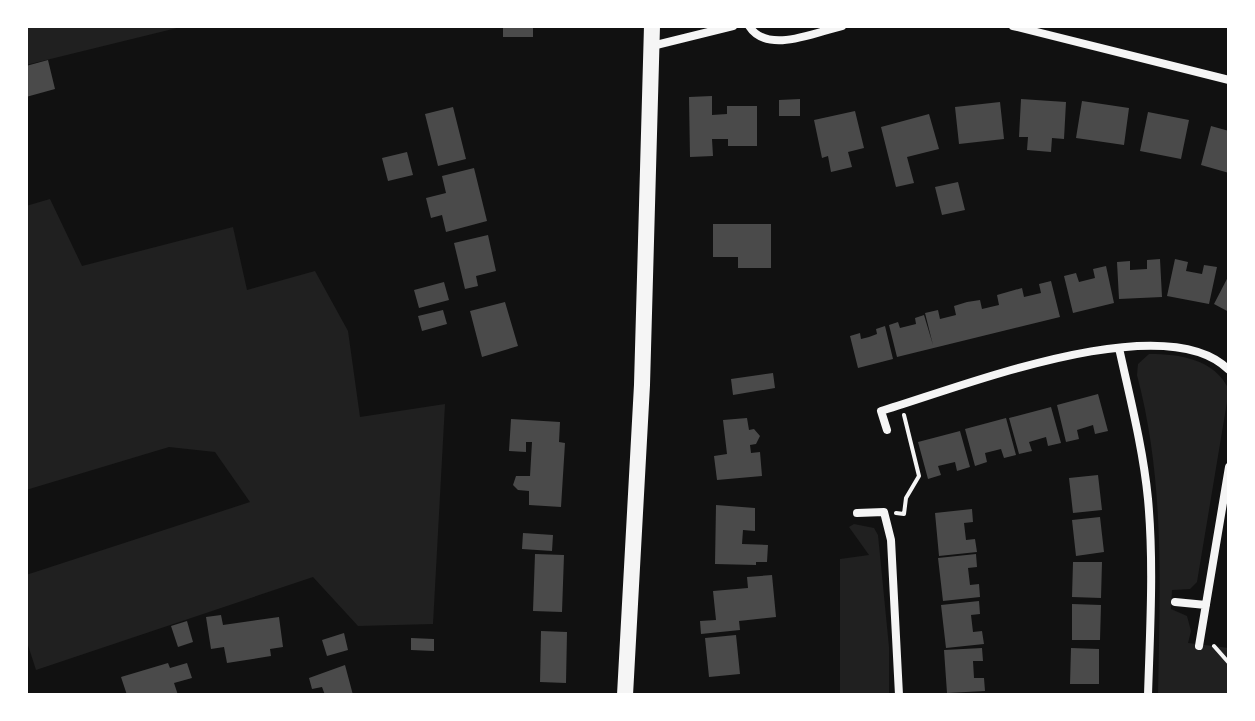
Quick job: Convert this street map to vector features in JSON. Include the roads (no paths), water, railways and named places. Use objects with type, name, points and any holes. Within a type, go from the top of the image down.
[{"type":"main road","points":[[625,695],[642,385],[652,26]]},
{"type":"street","points":[[652,46],[733,26]]},
{"type":"street","points":[[749,26],[766,40],[780,41],[842,26]]},
{"type":"street","points":[[1013,26],[1229,80]]},
{"type":"street","points":[[887,430],[881,411],[1062,357],[1119,348],[1175,345],[1199,351],[1229,370]]},
{"type":"street","points":[[1119,348],[1141,447],[1148,498],[1151,562],[1148,695]]},
{"type":"street","points":[[1199,646],[1229,467]]},
{"type":"street","points":[[857,513],[884,512],[891,540],[899,695]]},
{"type":"street","points":[[1175,602],[1206,605]]}]
